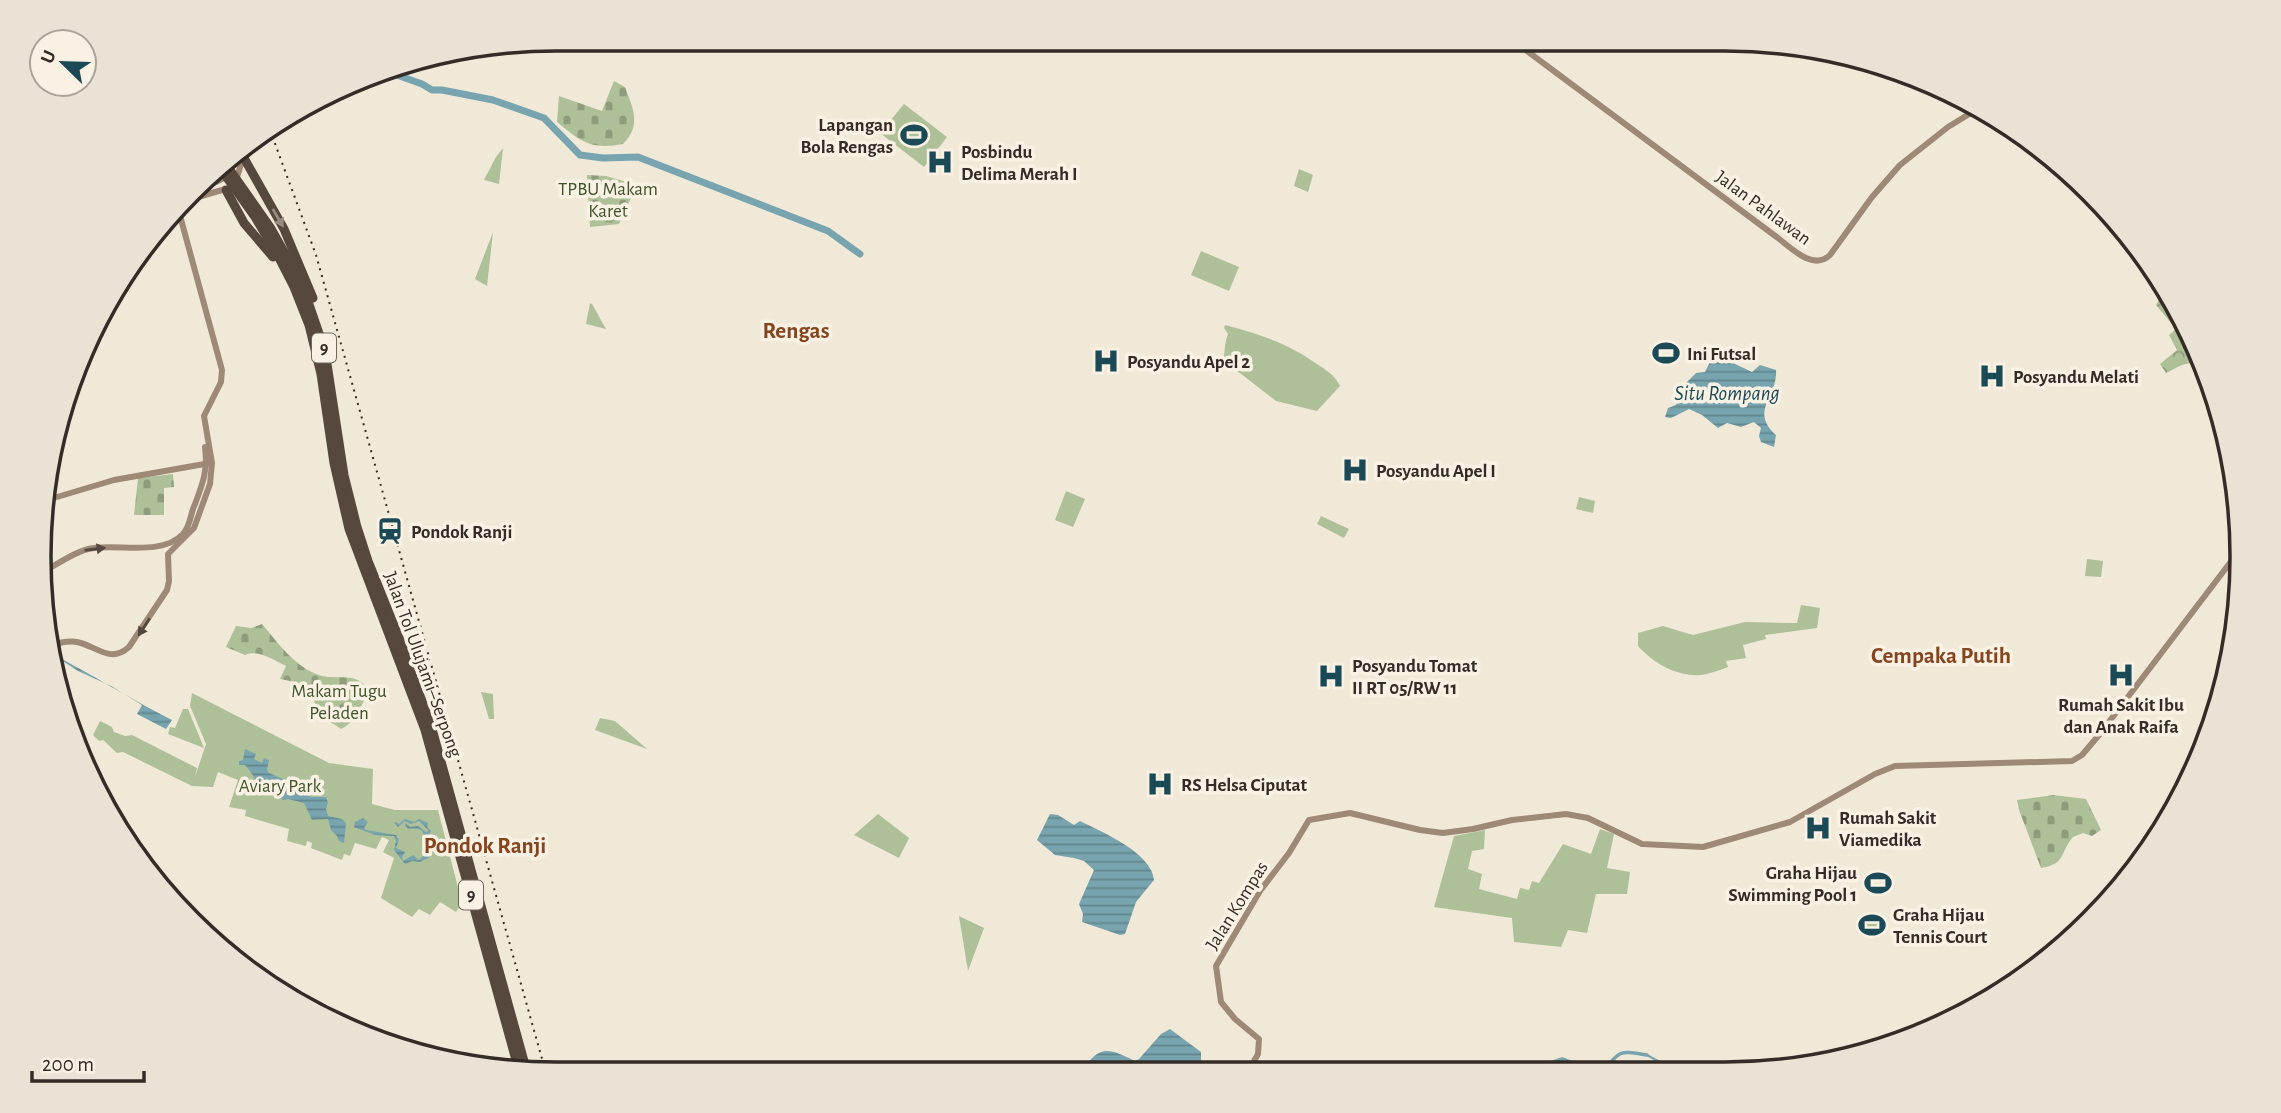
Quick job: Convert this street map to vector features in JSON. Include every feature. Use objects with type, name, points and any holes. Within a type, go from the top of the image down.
[{"type":"highway","points":[[244,159],[279,218],[303,272],[324,335],[325,351]]},
{"type":"highway","name":"Jalan Tol Ulujami–Serpong","points":[[232,169],[294,287],[316,352],[334,463],[349,529],[425,730],[517,1060]]},
{"type":"highway","name":"Jalan Tol Ulujami–Serpong","points":[[226,174],[270,227],[303,287],[325,351],[344,475],[357,527],[432,729],[524,1061]]},
{"type":"highway","points":[[226,190],[244,223],[294,287]]},
{"type":"main road","name":"Jalan Pahlawan","points":[[1528,51],[1777,238],[1816,262],[1823,261],[1830,255],[1872,197],[1910,155],[1969,114]]},
{"type":"main road","points":[[202,196],[226,190],[235,183],[243,159]]},
{"type":"main road","points":[[226,190],[228,172]]},
{"type":"main road","points":[[58,643],[78,642],[110,656],[127,650],[167,590],[170,550],[188,536],[198,519],[210,484],[204,416],[220,382],[222,370],[180,219]]},
{"type":"main road","points":[[54,497],[114,480],[210,463]]},
{"type":"main road","points":[[51,568],[84,550],[150,547],[174,541],[181,536],[190,521],[210,463]]},
{"type":"main road","points":[[193,507],[201,510]]},
{"type":"main road","points":[[150,547],[164,553],[169,565]]},
{"type":"main road","name":"Jalan Kompas","points":[[1254,1062],[1258,1054],[1259,1040],[1235,1019],[1221,1002],[1216,966],[1260,891],[1289,853],[1309,820],[1350,813],[1443,833],[1512,820],[1572,814],[1600,823],[1642,844],[1703,847],[1790,822],[1875,774],[1895,766],[2072,761],[2099,736],[2230,563]]},
{"type":"green space","points":[[614,81],[625,87],[634,117],[632,130],[623,144],[603,146],[587,143],[557,122],[559,96],[602,111]]},
{"type":"green space","name":"Lapangan Bola Rengas","points":[[904,104],[947,137],[924,167],[880,133]]},
{"type":"green space","points":[[503,148],[499,184],[484,180],[496,157]]},
{"type":"green space","points":[[1299,169],[1313,175],[1308,192],[1294,186]]},
{"type":"green space","name":"TPBU Makam Karet","points":[[587,175],[606,176],[637,185],[619,224],[590,227]]},
{"type":"green space","points":[[493,232],[487,286],[475,279]]},
{"type":"green space","points":[[1201,251],[1239,267],[1229,291],[1191,275]]},
{"type":"green space","points":[[2159,299],[2175,328],[2156,305]]},
{"type":"green space","points":[[590,303],[592,304],[606,329],[586,324]]},
{"type":"green space","points":[[1225,325],[1295,350],[1330,374],[1340,386],[1317,411],[1276,401],[1240,373],[1223,364],[1228,334]]},
{"type":"green space","points":[[2176,329],[2192,363],[2166,373],[2160,364],[2177,350],[2169,335]]},
{"type":"green space","points":[[173,474],[174,487],[164,488],[164,515],[134,515],[138,478]]},
{"type":"green space","points":[[1066,491],[1085,499],[1073,527],[1055,520]]},
{"type":"green space","points":[[1579,497],[1595,501],[1593,513],[1576,509]]},
{"type":"green space","points":[[1321,516],[1349,529],[1344,538],[1317,524]]},
{"type":"green space","points":[[2087,559],[2103,561],[2101,577],[2085,576]]},
{"type":"green space","points":[[1801,605],[1820,608],[1817,628],[1765,635],[1766,639],[1743,645],[1746,658],[1726,661],[1728,667],[1708,674],[1692,675],[1674,671],[1658,663],[1638,646],[1638,633],[1663,626],[1693,635],[1745,622],[1797,623]]},
{"type":"green space","name":"Makam Tugu Peladen","points":[[262,624],[288,654],[310,671],[325,677],[353,678],[364,685],[368,691],[351,722],[341,729],[325,718],[316,708],[312,692],[295,682],[280,679],[286,666],[260,654],[245,655],[226,647],[236,626],[251,628]]},
{"type":"green space","points":[[481,692],[493,694],[494,719],[489,719]]},
{"type":"green space","name":"Aviary Park","points":[[192,693],[329,763],[373,769],[372,804],[395,810],[438,810],[462,903],[456,912],[440,902],[430,915],[419,909],[412,917],[381,898],[394,858],[383,852],[389,840],[382,837],[376,849],[355,843],[350,856],[344,854],[342,860],[311,848],[312,843],[307,841],[306,846],[287,841],[289,829],[245,816],[246,810],[229,807],[238,780],[218,772],[213,787],[192,786],[123,752],[117,753],[93,735],[100,721],[112,727],[114,732],[125,736],[132,735],[197,768],[195,777],[206,744],[190,706]]},
{"type":"green space","points":[[183,709],[188,709],[204,748],[168,734],[170,727],[175,728]]},
{"type":"green space","points":[[600,718],[615,721],[647,749],[595,730]]},
{"type":"green space","points":[[2054,795],[2086,799],[2101,830],[2092,836],[2083,833],[2073,837],[2055,864],[2041,868],[2017,800]]},
{"type":"green space","points":[[878,814],[909,838],[899,858],[854,835]]},
{"type":"green space","points":[[1600,829],[1614,834],[1607,868],[1630,872],[1627,894],[1596,894],[1587,933],[1568,930],[1561,947],[1514,942],[1512,918],[1434,907],[1454,836],[1485,830],[1484,849],[1472,851],[1468,869],[1482,874],[1479,889],[1517,899],[1520,888],[1529,890],[1532,881],[1539,883],[1563,844],[1591,854]]},
{"type":"green space","name":"Graha Hijau Tennis Court","points":[[1867,913],[1885,920],[1877,938],[1859,931]]},
{"type":"green space","points":[[959,916],[984,928],[968,971]]},
{"type":"water","name":"Situ Rompang","points":[[1714,354],[1752,372],[1760,365],[1776,370],[1765,411],[1768,426],[1776,435],[1774,447],[1761,442],[1761,428],[1754,422],[1741,427],[1727,423],[1718,428],[1702,415],[1689,409],[1671,418],[1665,417],[1668,408],[1676,405],[1684,385],[1696,373],[1705,372]]},
{"type":"water","points":[[61,659],[106,684],[78,671]]},
{"type":"water","points":[[125,694],[172,720],[166,729],[137,714],[142,705]]},
{"type":"water","points":[[245,749],[256,754],[254,759],[262,763],[264,758],[269,760],[269,773],[292,783],[311,797],[326,797],[328,816],[342,819],[346,823],[344,843],[339,841],[331,830],[328,819],[312,820],[304,803],[283,800],[274,788],[260,785],[245,765],[239,765]]},
{"type":"water","points":[[1050,814],[1058,815],[1074,825],[1080,821],[1113,837],[1136,852],[1151,870],[1154,880],[1136,902],[1125,934],[1120,935],[1082,922],[1083,914],[1079,904],[1094,870],[1084,861],[1055,855],[1037,840]]},
{"type":"water","points":[[363,818],[368,822],[364,828],[366,830],[396,835],[399,840],[396,848],[405,852],[403,861],[413,855],[419,860],[426,853],[430,853],[430,857],[420,862],[405,864],[394,850],[394,836],[375,835],[354,827],[355,822]]},
{"type":"water","points":[[405,819],[414,822],[419,819],[428,823],[427,827],[431,831],[429,835],[432,837],[425,838],[429,841],[427,843],[422,838],[422,831],[408,829],[405,825],[418,826],[427,833],[428,830],[419,821],[411,824],[405,821],[398,827],[394,823],[399,824]]},
{"type":"water","points":[[1170,1029],[1201,1052],[1201,1062],[1089,1062],[1105,1051],[1118,1053],[1135,1061],[1161,1034]]},
{"type":"waterway","points":[[400,76],[432,90],[493,100],[544,118],[580,155],[603,158],[638,157],[828,231],[860,254]]},
{"type":"waterway","points":[[1612,1062],[1622,1053],[1647,1055]]},
{"type":"waterway","points":[[1647,1055],[1660,1062]]},
{"type":"waterway","points":[[1554,1062],[1562,1059],[1570,1062]]},
{"type":"railway","points":[[273,138],[316,255],[543,1062]]},
{"type":"place","name":"Lapangan Bola Rengas","points":[[914,135]]},
{"type":"place","name":"Posbindu Delima Merah I","points":[[940,162]]},
{"type":"place","name":"Ini Futsal","points":[[1666,353]]},
{"type":"place","name":"Posyandu Apel 2","points":[[1106,361]]},
{"type":"place","name":"Posyandu Melati","points":[[1992,376]]},
{"type":"place","name":"Posyandu Apel I","points":[[1355,470]]},
{"type":"place","name":"Pondok Ranji","points":[[390,531]]},
{"type":"place","name":"Rumah Sakit Ibu dan Anak Raifa","points":[[2121,675]]},
{"type":"place","name":"Posyandu Tomat II RT 05/RW 11","points":[[1331,676]]},
{"type":"place","name":"RS Helsa Ciputat","points":[[1160,784]]},
{"type":"place","name":"Rumah Sakit Viamedika","points":[[1818,828]]},
{"type":"place","name":"Graha Hijau Swimming Pool 1","points":[[1878,883]]},
{"type":"place","name":"Graha Hijau Tennis Court","points":[[1872,925]]},
{"type":"district","name":"Rengas","points":[[796,330]]},
{"type":"district","name":"Cempaka Putih","points":[[1941,655]]},
{"type":"district","name":"Pondok Ranji","points":[[485,845]]}]
